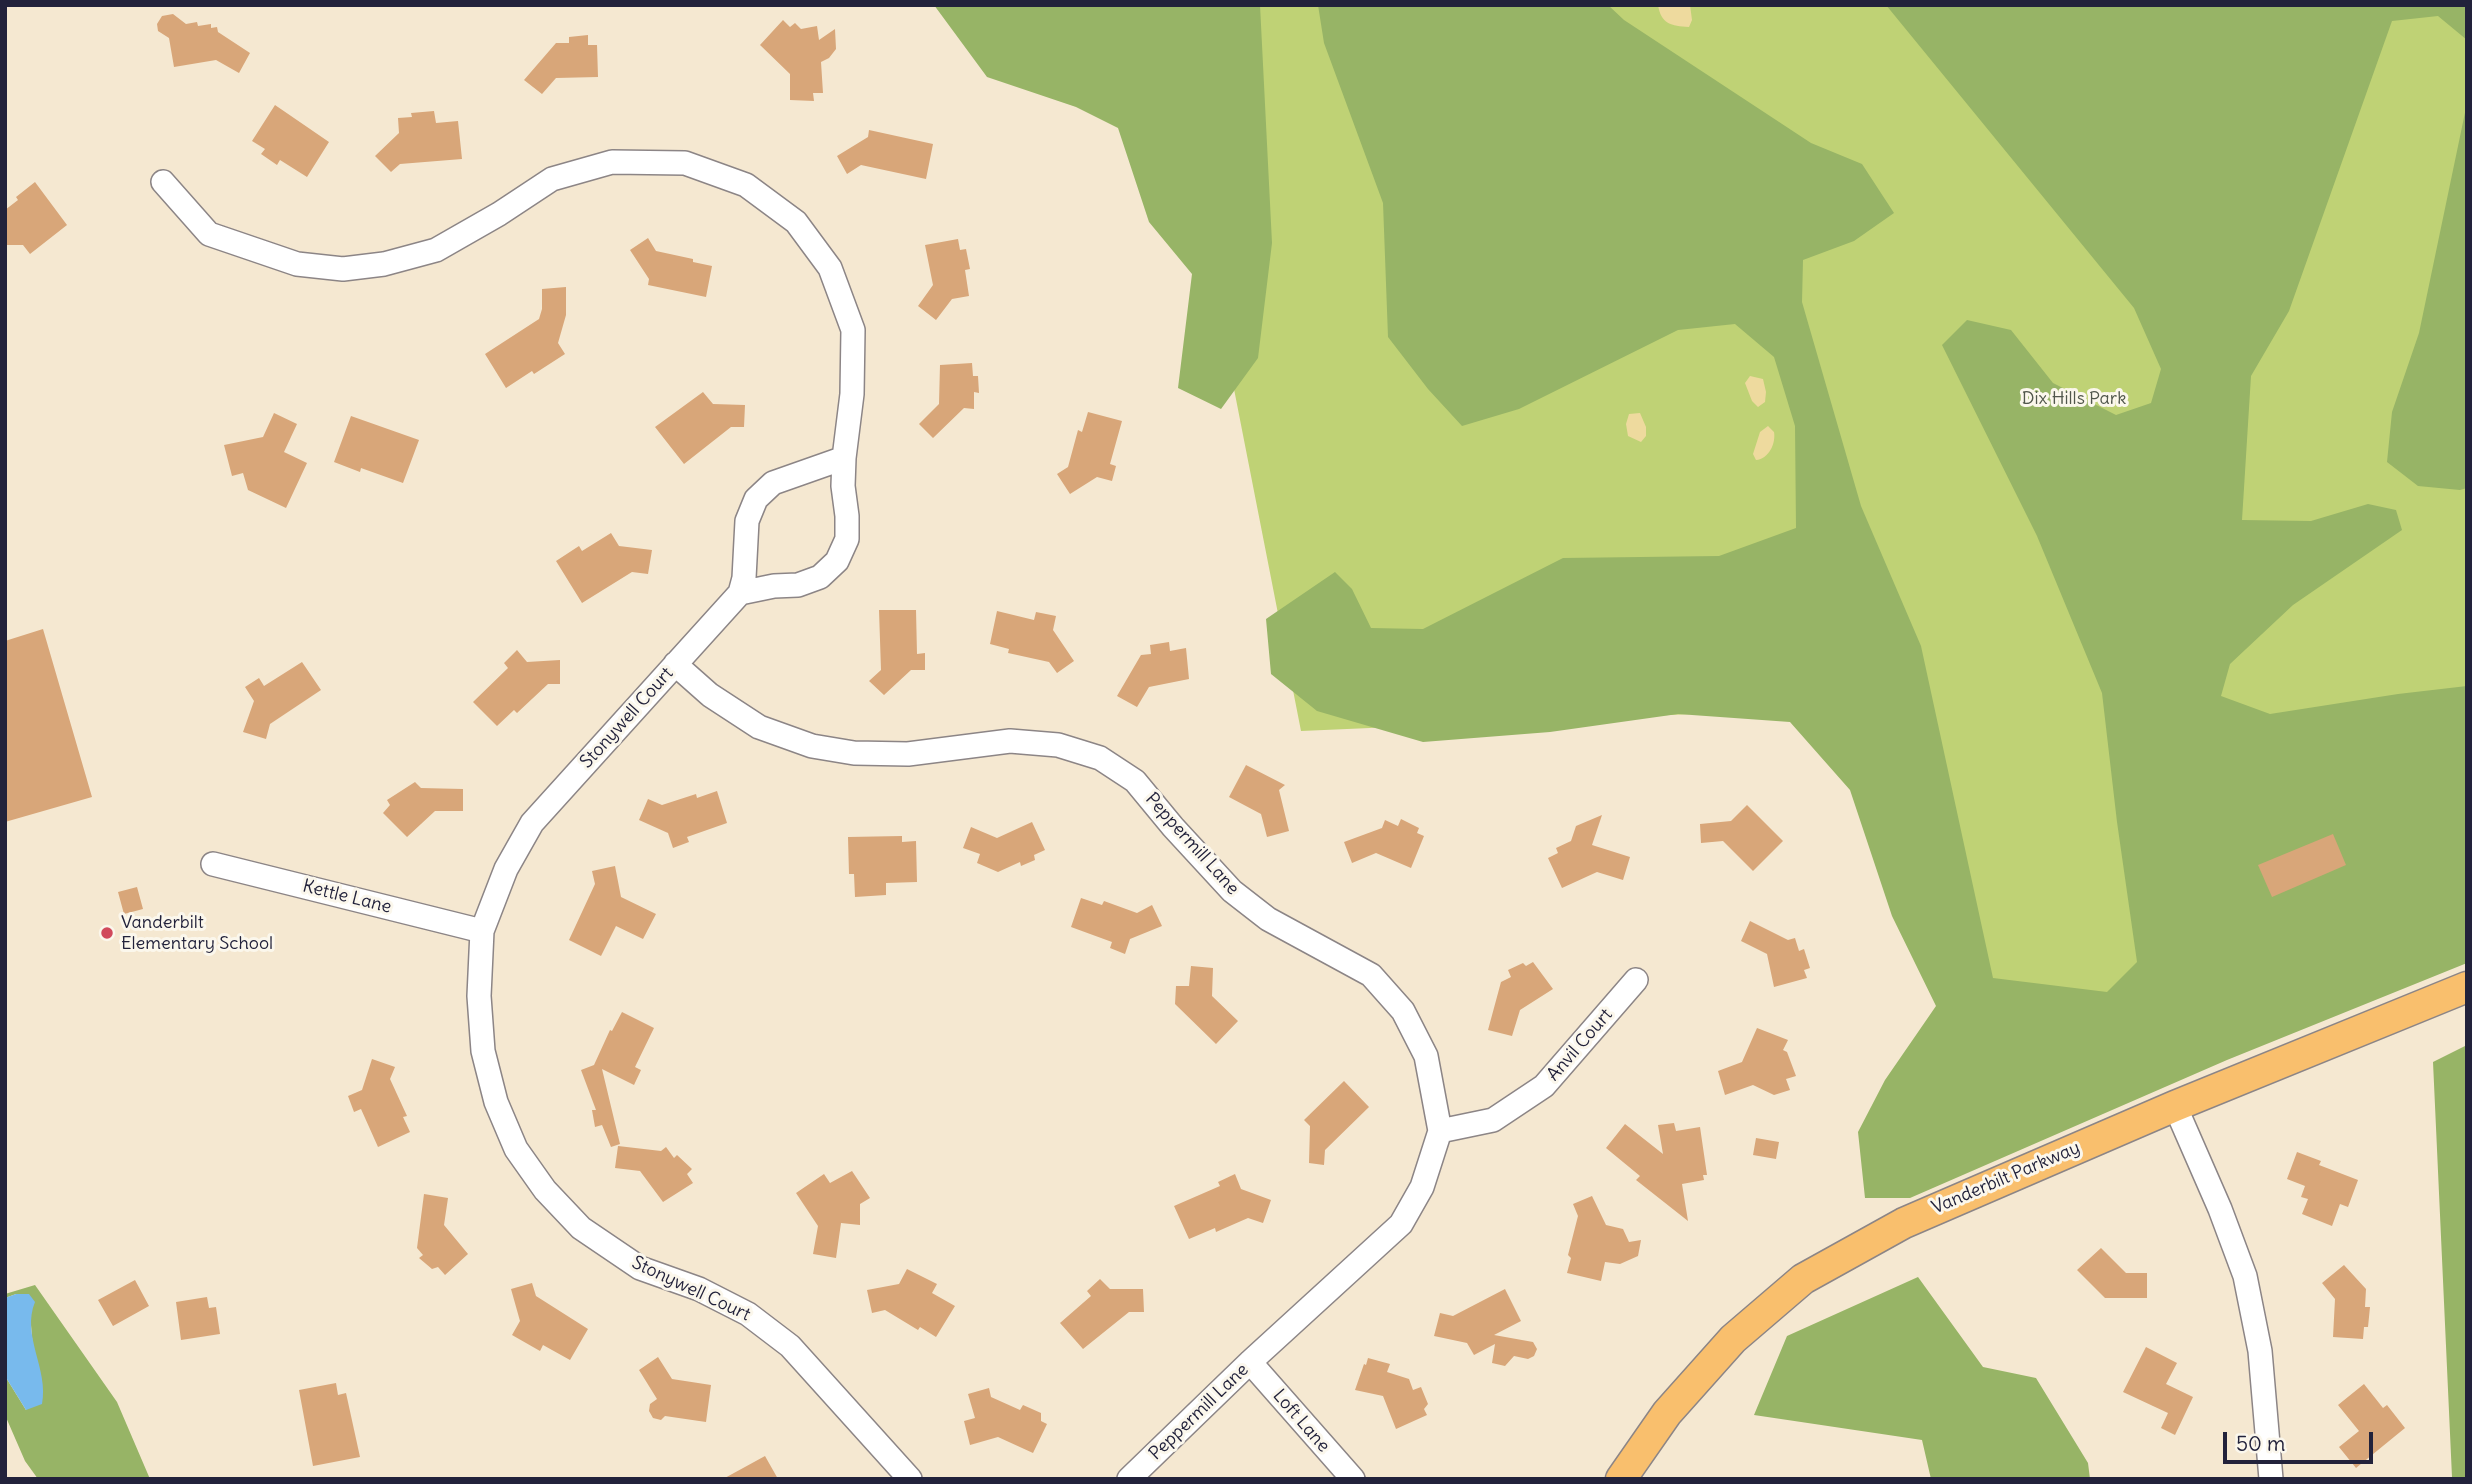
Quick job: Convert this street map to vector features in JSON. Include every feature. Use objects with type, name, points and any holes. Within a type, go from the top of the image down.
[{"type":"main road","name":"Vanderbilt Parkway","points":[[1621,1479],[1667,1413],[1733,1339],[1803,1279],[1903,1223],[2175,1106],[2467,987]]},
{"type":"street","points":[[163,182],[209,234],[297,264],[343,269],[384,264],[436,250],[499,214],[552,179],[612,162],[685,163],[746,185],[796,222],[830,268],[853,330],[852,394],[843,486],[847,539],[837,561],[820,577],[798,586],[774,586],[740,593],[744,578],[747,521],[756,499],[773,483],[844,458]]},
{"type":"street","name":"Stonywell Court","points":[[740,593],[532,823],[506,869],[481,931],[479,996],[483,1051],[496,1102],[516,1149],[545,1190],[581,1228],[640,1268],[699,1289],[748,1314],[789,1346],[910,1479]]},
{"type":"street","name":"Peppermill Lane","points":[[675,664],[710,695],[759,727],[812,746],[855,753],[908,754],[1010,741],[1058,744],[1100,758],[1136,781],[1173,827],[1233,891],[1268,919],[1371,975],[1403,1011],[1426,1056],[1440,1131],[1422,1187],[1401,1224],[1250,1362],[1129,1479]]},
{"type":"street","name":"Kettle Lane","points":[[213,864],[481,931]]},
{"type":"street","name":"Anvil Court","points":[[1440,1131],[1493,1120],[1544,1086],[1636,980]]},
{"type":"street","points":[[2175,1106],[2220,1209],[2245,1276],[2260,1351],[2271,1479]]},
{"type":"street","name":"Loft Lane","points":[[1250,1362],[1353,1479]]},
{"type":"green space","points":[[934,5],[1260,5],[1272,243],[1258,358],[1221,409],[1178,388],[1192,274],[1149,222],[1118,128],[1076,107],[987,77]]},
{"type":"green space","name":"Dix Hills Park","points":[[991,5],[2467,5],[2467,953],[1970,1040],[1830,708],[1301,731],[1176,93]]},
{"type":"green space","points":[[1318,5],[1608,5],[1624,20],[1811,143],[1862,164],[1894,213],[1854,241],[1803,260],[1802,302],[1861,506],[1921,646],[1993,978],[2107,992],[2137,962],[2102,693],[2037,536],[1942,345],[1967,320],[2011,330],[2053,383],[2116,415],[2151,403],[2161,369],[2134,308],[1886,5],[2467,5],[2467,40],[2438,16],[2392,21],[2289,311],[2251,376],[2242,520],[2311,521],[2368,504],[2396,510],[2402,530],[2293,605],[2230,664],[2221,696],[2270,714],[2467,686],[2467,963],[2227,1060],[1910,1198],[1865,1198],[1858,1132],[1885,1080],[1936,1006],[1892,916],[1850,790],[1790,722],[1678,714],[1550,732],[1423,742],[1317,711],[1271,674],[1266,619],[1335,572],[1352,589],[1371,628],[1423,629],[1563,558],[1719,556],[1796,528],[1795,426],[1774,357],[1735,324],[1678,330],[1519,409],[1462,426],[1428,389],[1388,337],[1383,203],[1324,43]]},
{"type":"green space","points":[[2467,103],[2467,488],[2460,490],[2418,486],[2387,462],[2392,412],[2419,333]]},
{"type":"green space","points":[[2467,1045],[2467,1477],[2452,1477],[2433,1062]]},
{"type":"green space","points":[[1918,1277],[1983,1367],[2036,1378],[2088,1463],[2090,1479],[1931,1479],[1922,1440],[1754,1415],[1787,1336]]},
{"type":"green space","points":[[35,1285],[117,1402],[150,1479],[38,1479],[25,1461],[5,1415],[5,1376],[26,1410],[38,1364],[33,1349],[30,1313],[34,1302],[16,1294],[5,1298],[5,1294]]},
{"type":"sand","points":[[1658,5],[1690,5],[1692,20],[1689,27],[1668,23]]},
{"type":"sand","points":[[1750,376],[1763,379],[1765,402],[1758,407],[1752,401],[1745,383]]},
{"type":"sand","points":[[1640,413],[1646,427],[1646,436],[1641,442],[1628,436],[1626,424],[1629,414]]},
{"type":"sand","points":[[1768,426],[1774,432],[1773,445],[1765,457],[1756,460],[1753,454],[1760,432]]},
{"type":"water","points":[[16,1294],[29,1294],[35,1302],[31,1327],[42,1378],[42,1404],[26,1410],[5,1376],[5,1298]]},
{"type":"building","points":[[173,14],[186,24],[197,22],[198,26],[211,24],[211,28],[217,27],[218,32],[250,53],[239,73],[216,60],[174,67],[169,38],[158,31],[157,24],[162,16]]},
{"type":"building","points":[[783,20],[790,27],[795,23],[801,29],[817,26],[819,40],[835,29],[836,49],[829,58],[821,62],[823,93],[813,93],[814,101],[790,100],[790,74],[760,45]]},
{"type":"building","points":[[588,35],[588,45],[597,45],[598,77],[556,78],[542,94],[524,80],[556,43],[569,43],[569,37]]},
{"type":"building","points":[[275,105],[329,142],[307,177],[280,160],[277,165],[261,154],[265,149],[252,141]]},
{"type":"building","points":[[434,111],[436,123],[458,121],[462,159],[400,164],[391,172],[375,156],[399,133],[398,118],[412,117],[411,113]]},
{"type":"building","points":[[869,130],[933,144],[926,179],[861,165],[847,174],[837,156],[868,137]]},
{"type":"building","points":[[35,182],[67,225],[30,254],[23,245],[5,245],[5,210]]},
{"type":"building","points":[[648,238],[656,251],[712,266],[706,297],[648,285],[649,279],[630,250]]},
{"type":"building","points":[[958,239],[960,250],[966,249],[970,269],[965,270],[969,296],[952,299],[936,320],[918,306],[933,285],[925,245]]},
{"type":"building","points":[[566,287],[566,315],[558,343],[565,354],[506,388],[485,354],[539,319],[542,289]]},
{"type":"building","points":[[972,363],[973,376],[978,376],[979,393],[974,392],[974,409],[964,408],[933,438],[919,424],[939,404],[940,365]]},
{"type":"building","points":[[703,392],[713,404],[745,405],[744,427],[731,427],[684,464],[655,427]]},
{"type":"building","points":[[1088,412],[1122,421],[1110,464],[1116,466],[1112,481],[1097,477],[1070,494],[1057,474],[1068,467],[1078,430],[1082,432]]},
{"type":"building","points":[[274,413],[297,424],[284,452],[307,463],[286,508],[248,490],[243,473],[232,476],[224,445],[263,437]]},
{"type":"building","points":[[351,416],[419,440],[403,483],[361,468],[360,472],[334,462]]},
{"type":"building","points":[[611,533],[619,546],[652,550],[648,574],[632,572],[582,603],[556,561],[579,546],[582,551]]},
{"type":"building","points":[[879,610],[916,610],[917,654],[925,653],[925,670],[911,670],[884,695],[869,681],[881,670]]},
{"type":"building","points":[[997,611],[1034,620],[1036,612],[1056,616],[1053,630],[1074,661],[1057,673],[1049,662],[1008,653],[1009,649],[990,644]]},
{"type":"building","points":[[43,629],[92,797],[5,822],[5,641]]},
{"type":"building","points":[[1169,642],[1170,651],[1186,648],[1189,679],[1149,687],[1137,707],[1117,696],[1141,655],[1151,654],[1150,645]]},
{"type":"building","points":[[517,650],[527,662],[560,660],[560,684],[548,684],[517,713],[514,710],[497,726],[473,702],[508,668],[504,663]]},
{"type":"building","points":[[302,662],[321,690],[270,724],[266,739],[243,732],[254,701],[245,687],[259,678],[264,686]]},
{"type":"building","points":[[1246,765],[1285,785],[1279,790],[1289,831],[1267,837],[1261,814],[1229,797]]},
{"type":"building","points":[[415,782],[421,788],[463,789],[463,811],[435,811],[407,837],[383,813],[390,805],[387,800]]},
{"type":"building","points":[[717,791],[727,823],[687,837],[689,842],[673,848],[668,833],[639,820],[648,799],[662,805],[696,794],[697,798]]},
{"type":"building","points":[[1747,805],[1783,841],[1753,871],[1723,841],[1701,843],[1700,824],[1731,821]]},
{"type":"building","points":[[1602,815],[1592,845],[1630,857],[1623,880],[1597,872],[1562,888],[1548,858],[1558,853],[1556,848],[1571,841],[1576,826]]},
{"type":"building","points":[[1401,819],[1419,828],[1417,833],[1424,836],[1411,868],[1376,853],[1352,863],[1344,842],[1382,828],[1385,820],[1398,826]]},
{"type":"building","points":[[1032,822],[1045,850],[1034,855],[1035,860],[1021,866],[1020,862],[998,872],[977,863],[980,854],[963,848],[971,827],[997,838]]},
{"type":"building","points":[[2333,834],[2346,865],[2272,897],[2258,865]]},
{"type":"building","points":[[902,836],[902,842],[916,841],[917,882],[886,883],[886,895],[855,897],[854,874],[849,874],[848,837]]},
{"type":"building","points":[[615,866],[621,897],[656,914],[643,939],[616,926],[601,956],[569,940],[595,884],[592,871]]},
{"type":"building","points":[[137,887],[143,909],[124,914],[118,892]]},
{"type":"building","points":[[1081,898],[1102,905],[1104,901],[1137,913],[1152,905],[1162,926],[1130,939],[1125,954],[1110,948],[1112,942],[1071,927]]},
{"type":"building","points":[[1750,921],[1788,940],[1795,938],[1799,951],[1804,949],[1810,968],[1804,970],[1807,978],[1774,987],[1767,954],[1741,941]]},
{"type":"building","points":[[1533,962],[1553,989],[1520,1010],[1512,1036],[1488,1030],[1501,982],[1511,977],[1508,970]]},
{"type":"building","points":[[1191,966],[1213,968],[1212,996],[1238,1021],[1216,1044],[1175,1004],[1176,986],[1189,986]]},
{"type":"building","points":[[622,1012],[654,1028],[635,1067],[641,1070],[634,1085],[602,1069],[620,1144],[611,1147],[602,1125],[595,1127],[592,1110],[596,1110],[581,1070],[594,1065],[610,1030],[612,1031]]},
{"type":"building","points":[[1757,1028],[1788,1040],[1783,1050],[1787,1052],[1796,1076],[1786,1079],[1790,1090],[1774,1095],[1753,1085],[1725,1095],[1718,1071],[1742,1062]]},
{"type":"building","points":[[372,1059],[395,1067],[390,1079],[407,1116],[403,1117],[410,1132],[378,1147],[361,1109],[354,1112],[348,1096],[362,1090]]},
{"type":"building","points":[[1344,1081],[1369,1107],[1325,1150],[1324,1165],[1309,1163],[1310,1126],[1304,1120]]},
{"type":"building","points":[[1674,1123],[1676,1131],[1700,1127],[1707,1175],[1703,1175],[1704,1180],[1682,1184],[1688,1221],[1636,1180],[1640,1176],[1606,1148],[1625,1124],[1663,1154],[1658,1125]]},
{"type":"building","points":[[1756,1138],[1779,1142],[1776,1159],[1753,1155]]},
{"type":"building","points":[[618,1146],[661,1151],[666,1147],[674,1158],[677,1155],[692,1169],[687,1174],[693,1183],[663,1202],[640,1171],[615,1168]]},
{"type":"building","points":[[2297,1152],[2321,1161],[2319,1165],[2358,1180],[2348,1207],[2340,1204],[2332,1226],[2302,1214],[2308,1199],[2301,1197],[2305,1186],[2287,1179]]},
{"type":"building","points":[[852,1171],[870,1198],[860,1204],[860,1225],[841,1223],[836,1258],[813,1254],[818,1226],[796,1193],[824,1174],[830,1183]]},
{"type":"building","points":[[1235,1174],[1241,1189],[1271,1200],[1263,1223],[1248,1218],[1216,1232],[1215,1228],[1189,1239],[1174,1206],[1220,1186],[1218,1182]]},
{"type":"building","points":[[424,1194],[448,1198],[444,1225],[468,1254],[445,1275],[438,1267],[432,1269],[419,1258],[423,1255],[417,1248]]},
{"type":"building","points":[[1592,1196],[1606,1225],[1623,1229],[1629,1242],[1641,1240],[1638,1256],[1620,1264],[1605,1262],[1601,1281],[1567,1273],[1571,1258],[1568,1255],[1578,1216],[1573,1204]]},
{"type":"building","points":[[2101,1248],[2126,1273],[2147,1273],[2147,1298],[2105,1298],[2077,1270]]},
{"type":"building","points":[[2344,1265],[2366,1289],[2365,1307],[2370,1307],[2368,1327],[2364,1327],[2363,1339],[2333,1337],[2335,1299],[2322,1283]]},
{"type":"building","points":[[907,1269],[937,1284],[932,1293],[955,1306],[936,1337],[920,1327],[918,1330],[885,1310],[872,1313],[867,1290],[899,1284]]},
{"type":"building","points":[[1100,1279],[1110,1289],[1143,1289],[1144,1312],[1129,1312],[1083,1349],[1060,1323],[1091,1296],[1087,1291]]},
{"type":"building","points":[[135,1280],[149,1306],[113,1326],[98,1300]]},
{"type":"building","points":[[532,1283],[536,1296],[588,1329],[570,1360],[543,1345],[540,1351],[512,1335],[520,1321],[511,1289]]},
{"type":"building","points":[[1505,1289],[1521,1321],[1494,1335],[1533,1342],[1537,1349],[1534,1356],[1528,1359],[1514,1356],[1505,1366],[1492,1363],[1495,1344],[1474,1355],[1467,1343],[1434,1336],[1440,1313],[1453,1316]]},
{"type":"building","points":[[207,1297],[209,1308],[216,1307],[220,1334],[181,1340],[176,1302]]},
{"type":"building","points":[[2146,1347],[2177,1363],[2166,1384],[2193,1397],[2175,1435],[2161,1428],[2168,1413],[2123,1392]]},
{"type":"building","points":[[658,1357],[672,1379],[711,1385],[706,1422],[665,1416],[661,1420],[653,1418],[649,1411],[650,1404],[657,1399],[639,1370]]},
{"type":"building","points":[[1368,1358],[1390,1364],[1387,1372],[1409,1379],[1413,1390],[1421,1387],[1428,1404],[1424,1409],[1427,1415],[1396,1429],[1383,1396],[1355,1390]]},
{"type":"building","points":[[336,1383],[338,1395],[346,1393],[360,1457],[313,1466],[299,1390]]},
{"type":"building","points":[[2364,1384],[2383,1408],[2387,1405],[2405,1428],[2356,1468],[2339,1447],[2359,1431],[2338,1405]]},
{"type":"building","points":[[989,1388],[991,1397],[1020,1410],[1023,1405],[1041,1413],[1041,1421],[1047,1424],[1033,1453],[998,1437],[970,1445],[964,1421],[975,1418],[968,1394]]},
{"type":"building","points":[[765,1456],[778,1479],[723,1479]]},
{"type":"place","name":"Vanderbilt Elementary School","points":[[107,933]]}]
